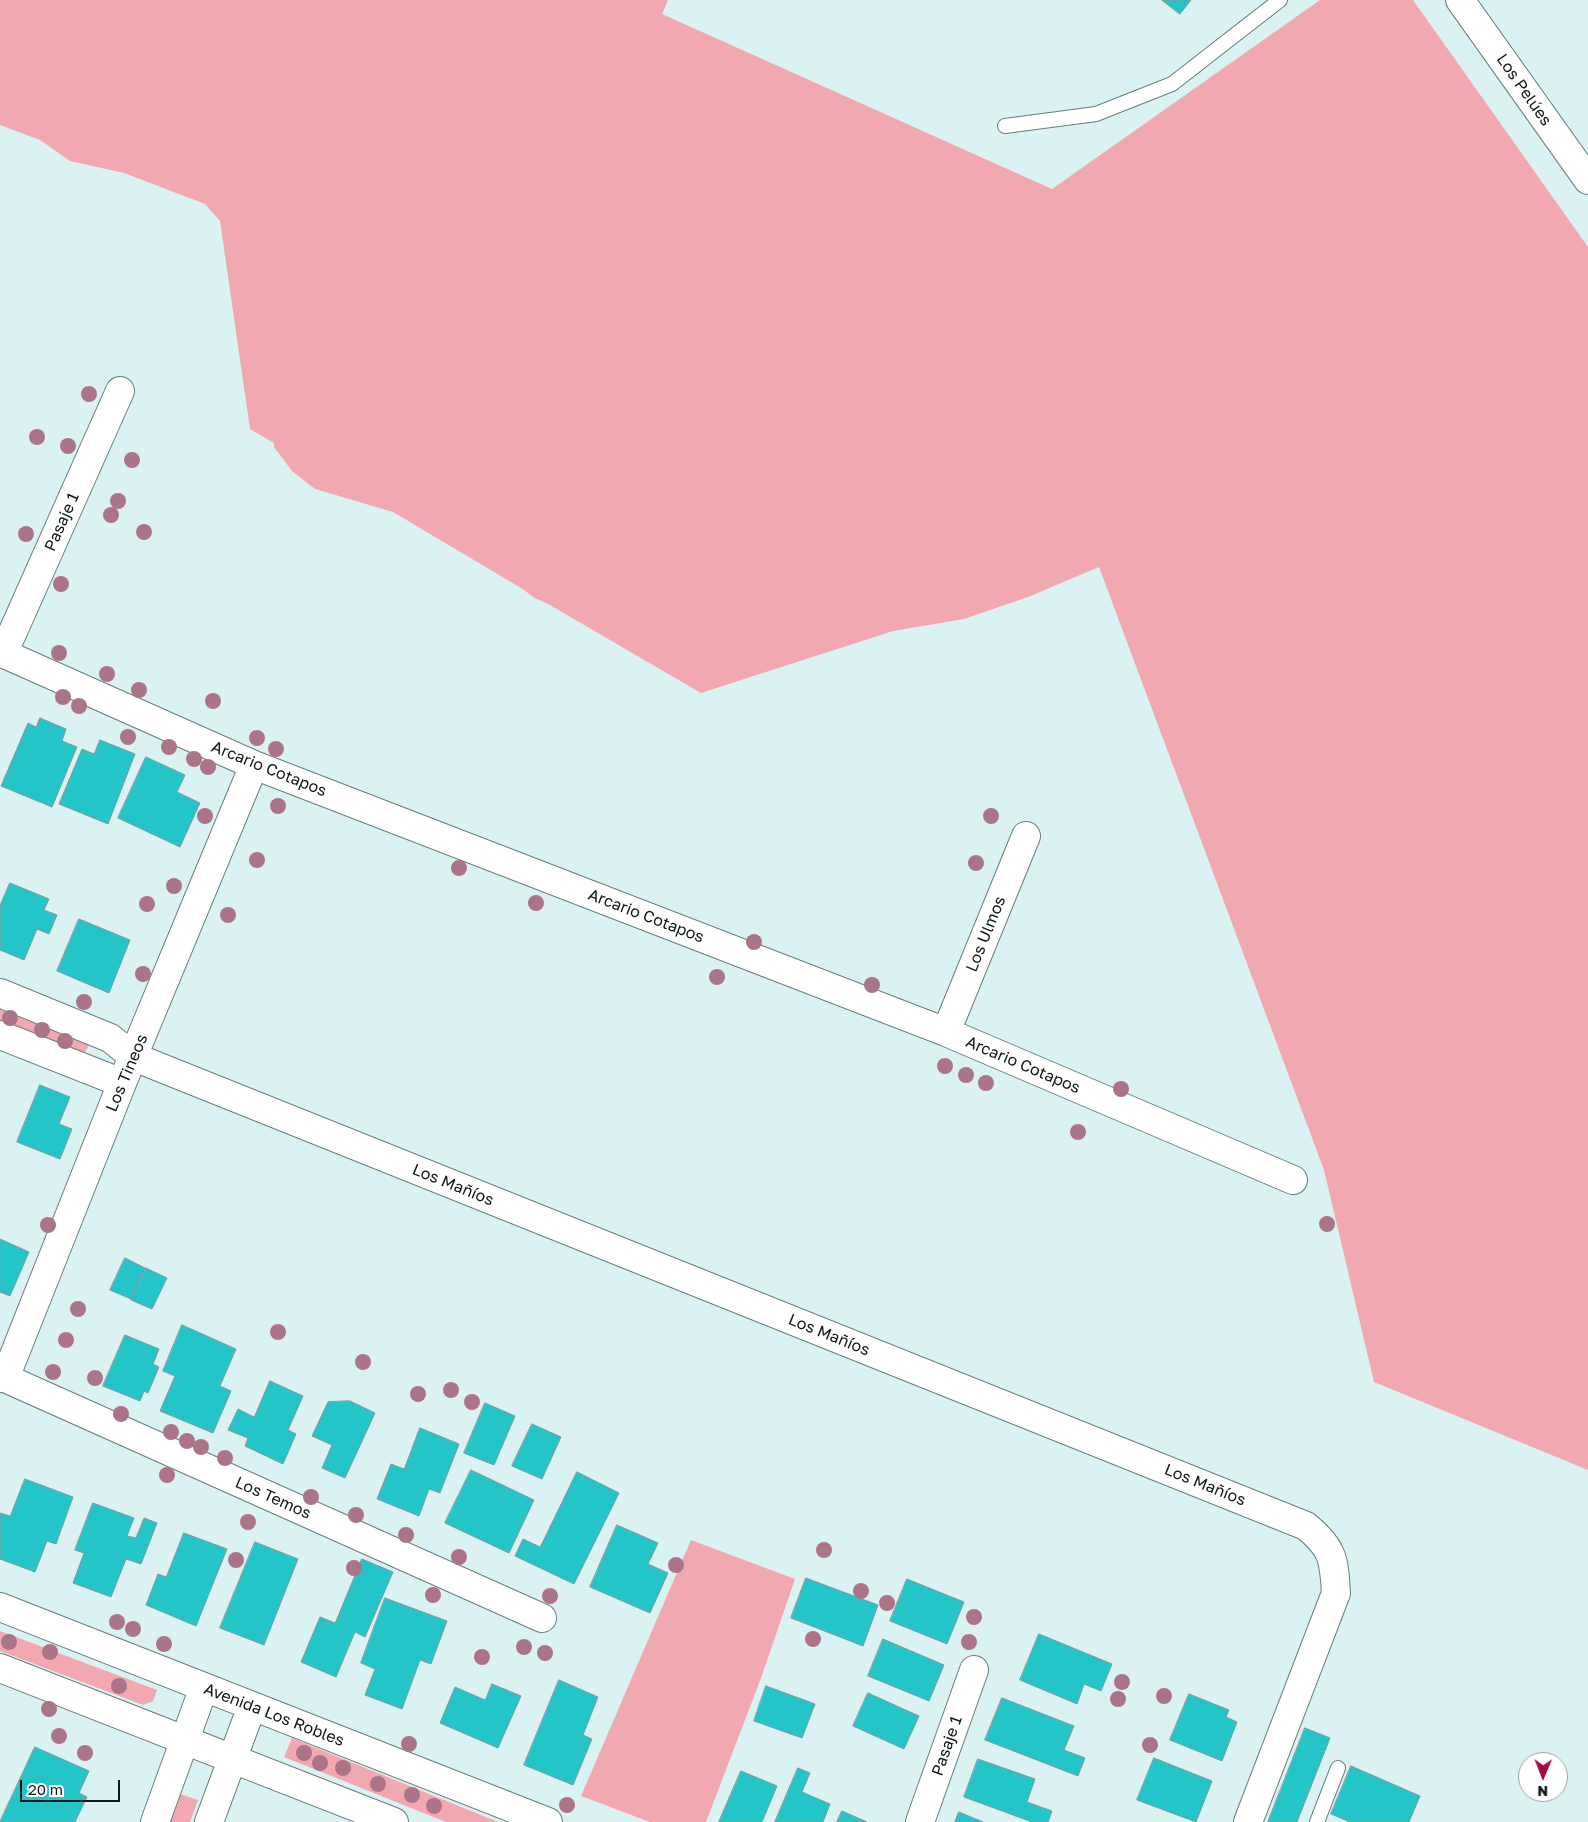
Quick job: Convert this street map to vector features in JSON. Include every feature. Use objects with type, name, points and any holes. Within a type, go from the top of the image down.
[{"type":"street","name":"Los Pelúes","points":[[1460,0],[1588,180]]},
{"type":"street","name":"Pasaje 1","points":[[2,653],[120,391]]},
{"type":"street","name":"Arcario Cotapos","points":[[2,653],[254,765],[946,1032],[1293,1180]]},
{"type":"street","name":"Los Tineos","points":[[2,1378],[254,765]]},
{"type":"street","name":"Los Ulmos","points":[[946,1032],[1026,836]]},
{"type":"street","name":"Los Mañíos","points":[[0,993],[110,1038],[134,1058],[1306,1526],[1320,1538],[1331,1553],[1336,1593],[1248,1822]]},
{"type":"street","points":[[0,1035],[122,1083]]},
{"type":"street","name":"Los Temos","points":[[2,1378],[542,1618]]},
{"type":"street","name":"Avenida Los Robles","points":[[0,1607],[548,1822]]},
{"type":"street","points":[[0,1668],[394,1822]]},
{"type":"street","name":"Pasaje 1","points":[[920,1822],[974,1670]]},
{"type":"street","points":[[155,1822],[204,1687]]},
{"type":"street","points":[[209,1822],[252,1706]]},
{"type":"lane","points":[[1005,126],[1096,114],[1172,84],[1280,0]]},
{"type":"lane","points":[[1317,1822],[1338,1768]]},
{"type":"shaded area","points":[[0,0],[668,0],[662,14],[1052,189],[1320,0],[1413,0],[1588,247],[1588,1470],[1374,1382],[1324,1170],[1099,567],[1028,597],[964,619],[893,631],[701,693],[535,598],[393,512],[315,489],[292,471],[274,447],[274,443],[250,429],[220,221],[205,204],[124,173],[70,161],[40,140],[0,125]]},
{"type":"shaded area","points":[[0,1005],[89,1044],[85,1053],[0,1021]]},
{"type":"shaded area","points":[[691,1540],[795,1579],[761,1678],[706,1822],[650,1822],[581,1796]]},
{"type":"shaded area","points":[[0,1631],[157,1690],[153,1701],[143,1705],[0,1651]]},
{"type":"shaded area","points":[[292,1738],[498,1822],[446,1822],[284,1757]]},
{"type":"shaded area","points":[[180,1794],[198,1800],[190,1822],[170,1822]]},
{"type":"building","points":[[1162,0],[1191,0],[1180,14]]},
{"type":"building","points":[[40,718],[66,729],[62,741],[77,747],[52,807],[1,786],[28,723],[36,727]]},
{"type":"building","points":[[100,740],[135,754],[108,824],[59,804],[82,749],[94,754]]},
{"type":"building","points":[[146,757],[185,775],[177,792],[200,803],[180,847],[118,818]]},
{"type":"building","points":[[10,883],[49,899],[44,910],[57,915],[49,934],[37,929],[24,960],[0,950],[0,906]]},
{"type":"building","points":[[79,919],[130,940],[109,993],[57,971]]},
{"type":"building","points":[[40,1085],[70,1097],[59,1124],[72,1129],[60,1159],[17,1142]]},
{"type":"building","points":[[0,1239],[29,1252],[10,1296],[0,1292]]},
{"type":"building","points":[[125,1258],[145,1268],[131,1299],[110,1290]]},
{"type":"building","points":[[146,1268],[167,1278],[152,1309],[131,1300]]},
{"type":"building","points":[[182,1325],[236,1349],[220,1386],[231,1391],[213,1433],[160,1411],[175,1376],[163,1371]]},
{"type":"building","points":[[125,1335],[159,1349],[153,1364],[159,1367],[148,1393],[144,1391],[140,1401],[103,1386]]},
{"type":"building","points":[[270,1381],[303,1396],[288,1430],[296,1434],[283,1464],[245,1446],[248,1438],[228,1430],[238,1409],[254,1417]]},
{"type":"building","points":[[350,1401],[375,1413],[345,1478],[322,1468],[332,1445],[312,1436],[328,1402]]},
{"type":"building","points":[[485,1403],[515,1416],[494,1465],[464,1453]]},
{"type":"building","points":[[532,1424],[561,1437],[542,1479],[512,1466]]},
{"type":"building","points":[[420,1428],[459,1444],[440,1493],[429,1489],[419,1516],[377,1499],[391,1464],[404,1469]]},
{"type":"building","points":[[471,1470],[534,1500],[509,1553],[445,1523]]},
{"type":"building","points":[[577,1472],[619,1493],[574,1584],[515,1556],[523,1539],[540,1547]]},
{"type":"building","points":[[25,1479],[73,1497],[56,1544],[47,1541],[35,1572],[0,1559],[0,1513],[10,1516]]},
{"type":"building","points":[[93,1503],[134,1518],[127,1536],[136,1538],[144,1518],[157,1523],[141,1564],[126,1559],[111,1597],[73,1583],[84,1553],[75,1550]]},
{"type":"building","points":[[617,1525],[658,1543],[648,1564],[668,1573],[650,1613],[590,1587]]},
{"type":"building","points":[[184,1533],[227,1549],[196,1626],[146,1605],[158,1574],[166,1577]]},
{"type":"building","points":[[255,1542],[298,1559],[264,1645],[220,1628]]},
{"type":"building","points":[[362,1559],[393,1572],[365,1637],[355,1632],[336,1677],[301,1662],[320,1617],[335,1623]]},
{"type":"building","points":[[806,1578],[878,1605],[863,1646],[791,1618]]},
{"type":"building","points":[[907,1579],[964,1602],[947,1644],[890,1621]]},
{"type":"building","points":[[385,1598],[447,1621],[431,1664],[420,1660],[402,1709],[365,1695],[375,1669],[361,1663]]},
{"type":"building","points":[[1039,1634],[1112,1664],[1101,1691],[1084,1684],[1077,1704],[1020,1680]]},
{"type":"building","points":[[883,1639],[944,1665],[929,1701],[868,1676]]},
{"type":"building","points":[[559,1680],[598,1697],[583,1735],[592,1739],[573,1785],[524,1765]]},
{"type":"building","points":[[492,1684],[521,1696],[498,1748],[440,1723],[455,1687],[485,1700]]},
{"type":"building","points":[[766,1686],[815,1704],[802,1738],[754,1721]]},
{"type":"building","points":[[868,1693],[919,1716],[904,1749],[853,1726]]},
{"type":"building","points":[[1189,1694],[1229,1710],[1226,1717],[1237,1722],[1222,1761],[1170,1740]]},
{"type":"building","points":[[1002,1698],[1074,1726],[1064,1750],[1085,1758],[1078,1776],[985,1740]]},
{"type":"building","points":[[1305,1728],[1330,1738],[1297,1822],[1268,1822]]},
{"type":"building","points":[[35,1747],[89,1771],[79,1793],[87,1797],[75,1822],[0,1822]]},
{"type":"building","points":[[1154,1758],[1212,1781],[1196,1822],[1137,1800]]},
{"type":"building","points":[[978,1759],[1035,1779],[1027,1802],[1052,1811],[1048,1822],[1032,1822],[964,1797]]},
{"type":"building","points":[[1351,1766],[1420,1796],[1409,1822],[1350,1822],[1331,1814]]},
{"type":"building","points":[[798,1768],[810,1773],[802,1792],[830,1804],[823,1822],[775,1822]]},
{"type":"building","points":[[741,1771],[777,1786],[762,1822],[719,1822]]},
{"type":"building","points":[[842,1811],[867,1822],[837,1822]]},
{"type":"building","points":[[959,1812],[983,1822],[955,1822]]}]
